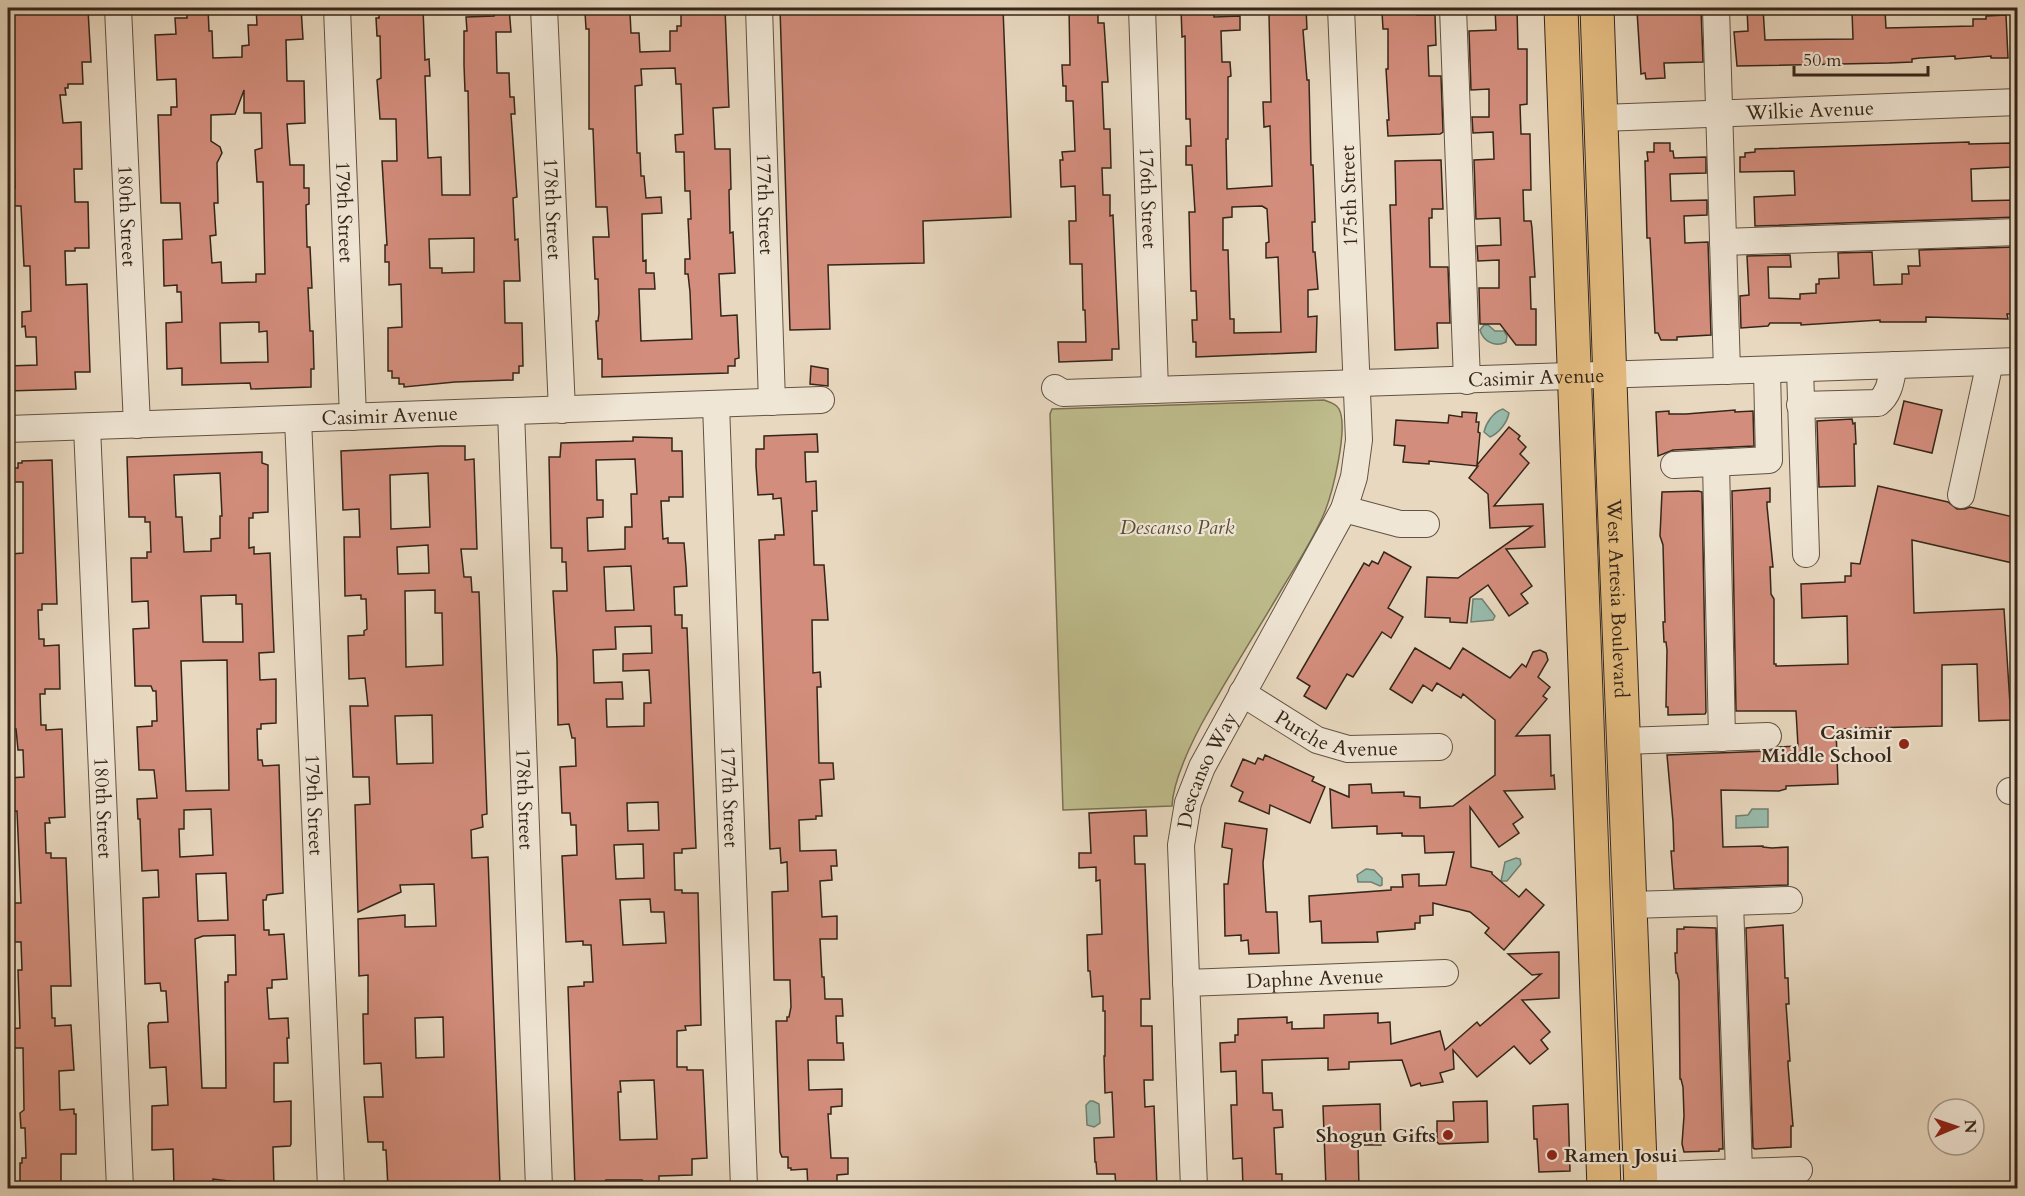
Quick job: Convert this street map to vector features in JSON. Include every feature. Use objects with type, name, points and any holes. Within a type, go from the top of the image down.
[{"type":"main road","name":"West Artesia Boulevard","points":[[1561,8],[1604,1188]]},
{"type":"main road","name":"West Artesia Boulevard","points":[[1598,8],[1623,741],[1641,1182]]},
{"type":"street","name":"180th Street","points":[[118,8],[136,425]]},
{"type":"street","name":"179th Street","points":[[337,8],[353,417]]},
{"type":"street","name":"178th Street","points":[[544,8],[562,410]]},
{"type":"street","name":"177th Street","points":[[759,8],[772,402]]},
{"type":"street","name":"176th Street","points":[[1142,8],[1155,390]]},
{"type":"street","name":"175th Street","points":[[1341,8],[1357,384]]},
{"type":"street","points":[[1453,8],[1467,381]]},
{"type":"street","points":[[1716,8],[1727,371]]},
{"type":"street","name":"Wilkie Avenue","points":[[1602,118],[2018,102]]},
{"type":"street","points":[[1723,242],[2018,232]]},
{"type":"street","name":"Casimir Avenue","points":[[1055,388],[1063,393],[2018,361]]},
{"type":"street","points":[[1961,495],[1990,362]]},
{"type":"street","points":[[1800,405],[1878,403],[1890,387],[1894,365]]},
{"type":"street","points":[[1800,369],[1806,554]]},
{"type":"street","points":[[1674,465],[1769,460],[1767,370]]},
{"type":"street","name":"Descanso Way","points":[[1194,1188],[1181,845],[1188,803],[1202,767],[1344,509],[1354,477],[1359,440],[1357,384]]},
{"type":"street","name":"Casimir Avenue","points":[[8,429],[821,400]]},
{"type":"street","name":"177th Street","points":[[716,404],[744,1188]]},
{"type":"street","name":"178th Street","points":[[511,411],[539,1188]]},
{"type":"street","name":"179th Street","points":[[298,419],[331,1188]]},
{"type":"street","name":"180th Street","points":[[87,426],[120,1188]]},
{"type":"street","points":[[1716,463],[1722,738]]},
{"type":"street","points":[[1344,509],[1400,524],[1426,524]]},
{"type":"street","name":"Purche Avenue","points":[[1242,693],[1317,740],[1348,749],[1439,747]]},
{"type":"street","points":[[1623,741],[1768,736]]},
{"type":"street","points":[[1630,905],[1789,900]]},
{"type":"street","points":[[1730,902],[1739,1172]]},
{"type":"street","name":"Daphne Avenue","points":[[1186,983],[1445,973]]},
{"type":"street","points":[[1641,1182],[1739,1172],[1799,1170]]},
{"type":"green space","name":"Descanso Park","points":[[1324,400],[1338,407],[1342,418],[1341,446],[1327,506],[1304,552],[1201,725],[1179,775],[1172,806],[1063,810],[1050,414],[1052,409]]},
{"type":"shaded area","points":[[1484,325],[1488,325],[1495,331],[1504,331],[1507,336],[1506,342],[1494,344],[1487,340],[1480,330]]},
{"type":"shaded area","points":[[1503,409],[1509,413],[1506,420],[1490,437],[1484,432],[1486,425],[1493,415]]},
{"type":"shaded area","points":[[1473,599],[1482,599],[1495,616],[1493,620],[1471,622]]},
{"type":"shaded area","points":[[1752,809],[1768,809],[1768,827],[1736,828],[1736,816],[1748,815]]},
{"type":"shaded area","points":[[1520,859],[1521,864],[1507,881],[1501,881],[1505,862]]},
{"type":"shaded area","points":[[1366,869],[1374,870],[1382,878],[1382,885],[1358,882],[1357,875]]},
{"type":"shaded area","points":[[1090,1101],[1099,1104],[1100,1123],[1094,1127],[1087,1125],[1086,1105]]},
{"type":"building","points":[[8,8],[88,10],[91,62],[82,62],[83,84],[68,84],[68,88],[65,88],[66,95],[60,95],[63,123],[81,122],[82,169],[74,169],[75,202],[88,202],[89,248],[65,251],[66,285],[87,284],[90,372],[75,372],[76,389],[8,391],[8,366],[37,365],[36,337],[26,337],[25,326],[22,327],[22,312],[31,311],[30,266],[24,266],[21,206],[8,206],[8,188],[15,188],[13,127],[8,127],[8,108],[11,108]]},
{"type":"building","points":[[187,8],[208,8],[213,58],[242,57],[242,46],[249,45],[248,25],[257,25],[256,8],[301,8],[303,39],[286,40],[287,81],[304,81],[305,123],[287,124],[290,165],[304,165],[304,188],[309,188],[309,204],[306,205],[307,247],[310,247],[312,288],[308,288],[310,331],[313,331],[314,369],[311,369],[311,387],[251,389],[250,383],[182,385],[182,368],[167,369],[166,323],[182,322],[181,292],[177,292],[177,285],[164,286],[163,240],[182,239],[180,203],[161,203],[158,115],[171,115],[171,107],[177,107],[176,79],[157,80],[155,35],[176,34],[175,18],[187,18]],"holes":[[[244,90],[244,113],[261,113],[262,148],[255,150],[257,182],[263,182],[265,274],[256,274],[256,282],[222,283],[221,262],[212,263],[210,236],[216,235],[214,203],[218,203],[217,163],[222,153],[220,147],[211,141],[211,115],[235,114]],[[259,322],[259,332],[267,331],[268,362],[221,363],[220,323]]]},
{"type":"building","points":[[379,8],[423,8],[425,60],[429,59],[430,76],[425,76],[428,158],[441,157],[442,195],[470,195],[468,91],[465,91],[464,65],[466,17],[494,16],[493,8],[509,8],[511,32],[496,32],[497,73],[509,73],[510,97],[514,97],[515,114],[511,114],[517,197],[513,198],[520,281],[504,281],[505,323],[522,323],[523,366],[519,366],[519,373],[513,373],[513,380],[404,387],[404,384],[399,384],[399,378],[392,378],[392,371],[388,371],[388,328],[402,327],[401,284],[389,285],[389,262],[385,262],[385,245],[387,245],[382,161],[397,161],[396,119],[380,119],[377,80],[381,78],[380,36],[377,36],[376,18],[379,18]],"holes":[[[474,238],[474,272],[442,273],[442,268],[430,268],[429,239]]]},
{"type":"building","points":[[707,8],[725,8],[729,107],[713,108],[715,149],[730,149],[730,233],[733,232],[735,273],[719,274],[721,316],[737,315],[739,358],[735,359],[735,366],[728,366],[728,373],[602,377],[602,359],[598,359],[596,321],[598,321],[599,313],[598,279],[595,279],[593,237],[609,237],[607,207],[596,207],[593,129],[589,129],[589,29],[586,29],[585,12],[630,13],[631,33],[639,33],[640,52],[670,51],[670,31],[677,31],[677,26],[681,26],[681,11],[707,10]],"holes":[[[675,68],[676,84],[681,84],[683,134],[675,135],[676,152],[684,152],[685,191],[690,191],[691,219],[688,219],[690,259],[685,259],[685,274],[688,274],[690,292],[692,339],[641,341],[639,289],[655,289],[654,273],[646,273],[646,260],[643,261],[642,214],[662,213],[661,197],[646,198],[644,176],[641,176],[640,153],[637,153],[635,86],[642,85],[641,69]]]},
{"type":"building","points":[[780,8],[1003,8],[1011,217],[923,221],[924,263],[828,265],[830,329],[790,330]]},
{"type":"building","points":[[1069,8],[1098,8],[1098,23],[1104,23],[1108,82],[1102,82],[1104,129],[1110,129],[1111,168],[1102,168],[1103,195],[1110,195],[1110,216],[1113,215],[1119,349],[1112,349],[1112,360],[1059,362],[1058,342],[1086,342],[1082,264],[1070,264],[1069,221],[1076,221],[1075,186],[1061,187],[1062,152],[1075,151],[1073,101],[1066,101],[1062,65],[1070,65]]},
{"type":"building","points":[[1181,8],[1214,8],[1214,17],[1240,16],[1240,30],[1221,31],[1222,62],[1230,62],[1231,76],[1228,77],[1227,189],[1272,186],[1270,126],[1264,127],[1263,102],[1271,102],[1269,14],[1275,13],[1275,8],[1306,8],[1307,29],[1303,30],[1307,80],[1309,80],[1315,222],[1312,222],[1313,252],[1315,252],[1318,289],[1308,290],[1308,317],[1317,316],[1316,352],[1196,357],[1192,320],[1197,320],[1196,291],[1191,291],[1189,212],[1195,212],[1192,165],[1186,165],[1186,146],[1191,146],[1190,119],[1186,119],[1185,36],[1182,37]],"holes":[[[1262,206],[1267,209],[1269,242],[1266,243],[1266,258],[1278,257],[1281,332],[1234,333],[1234,319],[1230,319],[1228,250],[1223,250],[1223,218],[1232,217],[1232,207]]]},
{"type":"building","points":[[1495,8],[1517,8],[1518,49],[1527,49],[1527,104],[1520,105],[1521,134],[1530,134],[1531,190],[1523,190],[1524,221],[1531,221],[1532,228],[1535,277],[1530,277],[1531,309],[1536,309],[1536,345],[1516,345],[1500,324],[1480,324],[1479,288],[1499,288],[1499,260],[1478,261],[1477,246],[1501,245],[1500,218],[1476,219],[1474,160],[1494,159],[1493,132],[1473,133],[1472,117],[1489,117],[1489,89],[1471,90],[1469,31],[1496,30]]},
{"type":"building","points":[[1662,8],[1701,8],[1703,62],[1664,63],[1665,78],[1646,79],[1645,73],[1641,74],[1637,11]]},
{"type":"building","points":[[1747,8],[1763,8],[1765,40],[1853,39],[1852,11],[1885,10],[1886,28],[1973,26],[1973,19],[2006,15],[2008,58],[1991,58],[1991,56],[1955,59],[1955,56],[1912,59],[1912,62],[1737,66],[1734,32],[1748,31]]},
{"type":"building","points":[[1417,11],[1417,15],[1435,15],[1436,45],[1428,46],[1429,76],[1441,76],[1443,132],[1388,136],[1386,69],[1388,69],[1388,29],[1383,29],[1382,12]]},
{"type":"building","points":[[1969,142],[1969,144],[2011,143],[2012,167],[1971,169],[1972,201],[2018,200],[2018,217],[1755,226],[1754,197],[1795,195],[1794,171],[1740,172],[1740,157],[1745,157],[1745,153],[1755,152],[1755,149]]},
{"type":"building","points":[[1654,143],[1670,143],[1670,151],[1673,151],[1674,158],[1706,157],[1706,173],[1670,174],[1671,201],[1707,200],[1707,215],[1684,216],[1685,243],[1708,242],[1711,335],[1661,340],[1658,333],[1655,333],[1650,238],[1647,238],[1645,161],[1648,161],[1647,152],[1654,152]]},
{"type":"building","points":[[1441,160],[1443,209],[1432,209],[1432,218],[1429,218],[1430,267],[1448,267],[1450,323],[1437,323],[1438,348],[1395,350],[1390,205],[1396,205],[1395,161]]},
{"type":"building","points":[[2017,247],[2016,297],[2012,297],[2013,314],[2007,314],[2008,319],[1926,317],[1926,322],[1880,322],[1880,320],[1801,325],[1801,323],[1770,323],[1768,326],[1741,328],[1740,296],[1749,295],[1747,256],[1790,255],[1791,267],[1768,267],[1769,298],[1800,299],[1800,294],[1816,293],[1816,284],[1819,284],[1819,279],[1839,278],[1838,253],[1872,252],[1874,285],[1902,284],[1902,274],[1909,274],[1908,266],[1920,266],[1919,250]]},
{"type":"building","points":[[811,366],[828,369],[828,386],[810,384]]},
{"type":"building","points":[[1904,401],[1942,410],[1932,453],[1894,444]]},
{"type":"building","points":[[1735,410],[1735,412],[1753,411],[1754,446],[1673,450],[1658,456],[1656,412],[1669,411],[1669,414],[1686,414]]},
{"type":"building","points":[[1462,412],[1477,413],[1476,422],[1479,422],[1478,432],[1480,433],[1477,465],[1509,427],[1520,436],[1518,439],[1526,447],[1520,454],[1529,463],[1494,506],[1543,504],[1545,547],[1506,549],[1532,586],[1521,594],[1528,603],[1509,616],[1488,585],[1470,598],[1467,623],[1450,622],[1450,618],[1425,617],[1427,577],[1458,578],[1532,526],[1490,528],[1488,494],[1469,478],[1478,466],[1429,461],[1429,464],[1403,462],[1405,446],[1394,445],[1396,420],[1448,423],[1449,415],[1462,417]]},
{"type":"building","points":[[1852,419],[1853,424],[1855,423],[1856,444],[1854,444],[1855,486],[1819,487],[1817,421]]},
{"type":"building","points":[[817,434],[818,452],[805,452],[806,482],[816,481],[817,511],[812,511],[814,565],[824,565],[828,620],[812,620],[813,673],[820,672],[821,687],[817,687],[819,763],[833,763],[834,779],[820,780],[822,816],[816,816],[816,819],[799,820],[800,851],[836,850],[837,866],[831,866],[832,880],[820,881],[822,917],[837,916],[837,939],[820,939],[825,999],[842,999],[843,1016],[836,1016],[837,1043],[843,1043],[844,1060],[808,1060],[809,1090],[842,1089],[842,1106],[831,1107],[831,1114],[828,1114],[831,1158],[848,1158],[848,1174],[837,1175],[837,1188],[808,1188],[807,1169],[791,1170],[788,1168],[788,1157],[782,1157],[780,1152],[776,1021],[787,1021],[791,1007],[790,980],[774,980],[772,892],[788,891],[787,862],[781,863],[780,848],[770,849],[759,540],[775,539],[775,535],[784,535],[781,498],[773,499],[773,494],[758,495],[756,466],[756,449],[764,449],[764,436]]},
{"type":"building","points":[[633,437],[672,438],[672,451],[682,451],[683,497],[669,497],[669,501],[661,501],[663,539],[668,538],[668,543],[684,543],[686,567],[687,586],[674,587],[675,615],[682,615],[682,628],[687,628],[696,848],[682,849],[682,853],[674,853],[675,890],[682,890],[682,893],[698,893],[701,1025],[685,1026],[686,1030],[677,1031],[677,1067],[687,1067],[687,1070],[703,1070],[707,1158],[692,1159],[692,1175],[659,1176],[659,1188],[642,1188],[642,1180],[606,1180],[606,1188],[575,1188],[568,987],[584,986],[584,982],[593,982],[591,945],[583,945],[583,941],[566,942],[562,856],[577,855],[576,825],[571,825],[570,813],[562,813],[560,767],[576,766],[575,738],[572,738],[569,724],[558,725],[553,591],[567,591],[566,562],[562,562],[562,548],[551,548],[549,457],[560,457],[561,443],[633,441]],"holes":[[[635,459],[637,494],[631,494],[632,527],[625,527],[625,549],[588,551],[587,518],[603,517],[603,500],[597,500],[596,460]],[[631,566],[634,610],[606,611],[604,567]],[[651,626],[652,653],[623,654],[623,671],[649,670],[651,703],[644,703],[644,726],[607,727],[606,699],[623,699],[622,682],[594,683],[593,650],[616,649],[615,627]],[[658,802],[659,830],[628,831],[627,803]],[[643,844],[644,878],[616,879],[614,845]],[[650,899],[651,912],[664,912],[666,943],[623,945],[620,900]],[[654,1080],[657,1139],[620,1140],[618,1092],[621,1092],[620,1081]]]},
{"type":"building","points":[[465,446],[465,460],[474,459],[477,549],[461,549],[464,577],[471,577],[472,592],[479,592],[487,814],[482,815],[483,827],[471,830],[472,858],[488,857],[500,1185],[388,1188],[386,1150],[383,1150],[383,1142],[368,1142],[364,1097],[383,1097],[381,1063],[364,1064],[363,1014],[368,1014],[368,975],[359,976],[358,919],[405,915],[405,927],[436,926],[434,884],[400,885],[401,892],[358,912],[355,805],[370,804],[369,777],[353,777],[350,706],[368,706],[365,678],[349,679],[348,636],[364,635],[367,629],[366,599],[361,599],[361,595],[345,596],[344,537],[360,537],[359,509],[343,510],[341,451]],"holes":[[[428,473],[430,527],[391,529],[390,475]],[[428,545],[429,573],[398,574],[397,547]],[[435,590],[435,613],[442,613],[443,665],[406,667],[405,591]],[[432,715],[433,763],[397,764],[395,716]],[[443,1017],[444,1057],[416,1058],[415,1018]]]},
{"type":"building","points":[[262,452],[262,463],[268,465],[268,512],[253,513],[253,518],[249,518],[249,548],[254,547],[254,554],[270,553],[274,652],[259,653],[260,680],[276,679],[276,723],[261,724],[261,729],[257,729],[258,760],[262,760],[263,766],[279,765],[283,893],[267,895],[266,900],[263,900],[264,930],[269,930],[269,935],[284,934],[287,979],[272,980],[272,988],[267,988],[269,1019],[288,1018],[289,1038],[287,1038],[288,1063],[274,1063],[274,1102],[291,1101],[291,1144],[290,1146],[273,1147],[274,1188],[244,1188],[244,1183],[213,1179],[213,1188],[174,1188],[173,1149],[152,1150],[152,1106],[168,1105],[166,1067],[150,1068],[148,1026],[149,1023],[168,1022],[166,991],[161,991],[160,983],[145,984],[143,898],[159,897],[158,870],[142,871],[137,799],[157,798],[154,770],[139,770],[137,727],[152,726],[152,721],[157,721],[156,691],[153,691],[151,686],[135,686],[133,629],[149,628],[148,601],[132,602],[131,558],[147,558],[147,552],[151,552],[150,522],[145,522],[145,517],[129,517],[127,457]],"holes":[[[220,473],[222,516],[220,516],[220,538],[211,539],[211,551],[184,552],[182,517],[176,517],[174,475]],[[236,595],[236,604],[242,604],[243,642],[203,642],[201,596]],[[227,660],[229,790],[186,791],[181,661]],[[211,809],[213,855],[180,857],[179,829],[184,829],[184,810]],[[226,873],[228,920],[198,921],[196,874]],[[235,935],[236,975],[228,975],[228,982],[225,982],[226,1088],[202,1088],[195,939],[203,936]]]},
{"type":"building","points":[[52,460],[57,604],[42,604],[42,610],[38,610],[39,639],[44,639],[44,646],[59,645],[60,689],[45,689],[45,694],[40,694],[41,725],[46,725],[46,730],[62,729],[65,817],[49,818],[50,823],[45,823],[46,853],[51,853],[51,858],[66,858],[71,986],[51,986],[52,1018],[55,1018],[55,1026],[71,1025],[74,1070],[59,1071],[60,1110],[74,1109],[74,1114],[76,1114],[76,1154],[61,1154],[61,1188],[26,1188],[20,1186],[20,1163],[22,1163],[22,1158],[26,1158],[25,1128],[21,1128],[20,1113],[24,1110],[23,1048],[9,1048],[8,1029],[20,1028],[18,970],[22,970],[21,942],[8,942],[8,903],[21,903],[17,811],[8,812],[8,778],[24,777],[23,750],[18,750],[16,729],[11,729],[8,707],[8,684],[13,684],[12,646],[8,646],[8,630],[11,630],[11,554],[23,553],[23,482],[11,482],[11,468],[18,468],[18,463],[22,461]]},
{"type":"building","points":[[1878,486],[1948,502],[1957,509],[1970,507],[2018,518],[2017,564],[1912,540],[1914,613],[2004,609],[2011,720],[1979,721],[1977,664],[1942,665],[1942,726],[1836,729],[1838,784],[1786,786],[1786,789],[1779,791],[1721,790],[1723,847],[1788,847],[1788,885],[1674,889],[1671,851],[1674,851],[1673,822],[1667,755],[1769,751],[1778,747],[1798,746],[1796,711],[1736,711],[1732,491],[1770,488],[1770,502],[1767,502],[1767,506],[1773,567],[1770,567],[1771,594],[1774,599],[1774,664],[1776,666],[1848,664],[1847,616],[1802,618],[1801,584],[1845,582],[1845,576],[1851,576],[1851,563],[1860,564]]},
{"type":"building","points":[[1662,492],[1702,492],[1706,712],[1705,714],[1668,715],[1668,707],[1666,707],[1667,650],[1666,642],[1664,642],[1663,622],[1665,622],[1663,545],[1660,536]]},
{"type":"building","points":[[1384,552],[1411,567],[1388,608],[1403,617],[1391,638],[1382,632],[1353,677],[1347,674],[1326,709],[1304,696],[1310,686],[1297,678],[1364,563],[1369,566],[1372,561],[1378,564]]},
{"type":"building","points":[[1415,648],[1450,669],[1463,648],[1510,678],[1522,664],[1526,667],[1533,652],[1540,650],[1546,653],[1548,660],[1538,677],[1550,687],[1543,696],[1547,699],[1516,736],[1550,735],[1551,776],[1554,775],[1555,789],[1504,791],[1523,817],[1513,824],[1519,833],[1499,847],[1470,807],[1471,867],[1492,872],[1519,897],[1526,889],[1544,905],[1504,950],[1485,933],[1489,928],[1470,912],[1433,903],[1433,915],[1420,916],[1420,923],[1415,923],[1415,929],[1377,932],[1378,942],[1322,943],[1321,921],[1310,922],[1309,896],[1391,890],[1391,887],[1403,887],[1402,875],[1419,874],[1419,886],[1446,885],[1454,852],[1425,853],[1424,836],[1402,836],[1402,833],[1377,834],[1377,826],[1332,828],[1330,789],[1349,797],[1349,785],[1371,784],[1372,793],[1404,792],[1404,796],[1420,797],[1420,808],[1453,806],[1495,775],[1495,720],[1463,694],[1461,698],[1437,683],[1432,691],[1423,685],[1412,703],[1390,689]]},
{"type":"building","points":[[1265,755],[1314,777],[1312,781],[1325,787],[1310,823],[1270,805],[1269,814],[1239,801],[1243,792],[1231,786],[1243,759],[1255,764],[1258,758],[1263,760]]},
{"type":"building","points":[[1146,810],[1147,836],[1134,836],[1135,864],[1145,864],[1150,999],[1141,999],[1141,1026],[1152,1026],[1153,1080],[1144,1080],[1145,1107],[1154,1106],[1157,1188],[1116,1188],[1115,1174],[1097,1174],[1095,1162],[1094,1138],[1114,1137],[1112,1092],[1105,1093],[1103,996],[1092,997],[1090,971],[1088,971],[1087,935],[1102,934],[1100,880],[1096,881],[1096,867],[1079,868],[1079,853],[1091,853],[1089,813]]},
{"type":"building","points":[[1225,823],[1267,829],[1263,863],[1266,912],[1277,912],[1279,953],[1249,954],[1248,940],[1241,941],[1241,935],[1225,936],[1224,884],[1228,884],[1232,849],[1222,847]]},
{"type":"building","points":[[1783,925],[1785,978],[1788,978],[1789,1004],[1786,1004],[1793,1126],[1791,1126],[1791,1147],[1755,1149],[1753,1148],[1746,928]]},
{"type":"building","points":[[1684,927],[1716,928],[1723,1149],[1719,1151],[1684,1152],[1682,1144],[1683,1087],[1680,1079],[1679,981],[1676,973],[1675,953],[1677,953],[1677,929],[1684,929]]},
{"type":"building","points":[[1559,952],[1559,998],[1522,1000],[1550,1032],[1541,1040],[1548,1049],[1530,1064],[1514,1046],[1477,1077],[1453,1050],[1454,1069],[1440,1073],[1443,1082],[1421,1086],[1420,1083],[1411,1086],[1402,1060],[1349,1062],[1349,1069],[1328,1070],[1328,1058],[1262,1060],[1263,1093],[1272,1093],[1273,1110],[1282,1110],[1283,1127],[1274,1128],[1276,1174],[1282,1174],[1282,1188],[1243,1188],[1242,1158],[1233,1159],[1231,1105],[1237,1105],[1236,1071],[1221,1072],[1220,1043],[1235,1042],[1235,1035],[1238,1035],[1238,1019],[1287,1017],[1287,1023],[1292,1022],[1292,1029],[1324,1028],[1324,1015],[1378,1013],[1378,1023],[1390,1022],[1391,1044],[1440,1031],[1445,1050],[1477,1022],[1480,1026],[1541,974],[1532,975],[1508,954]]},
{"type":"building","points":[[1487,1101],[1488,1142],[1439,1144],[1437,1142],[1437,1121],[1454,1121],[1453,1102]]},
{"type":"building","points":[[1380,1104],[1381,1145],[1358,1145],[1359,1188],[1326,1188],[1323,1106]]},
{"type":"building","points":[[1568,1104],[1570,1171],[1539,1172],[1537,1139],[1534,1139],[1533,1106]]},
{"type":"place","name":"Casimir Middle School","points":[[1904,744]]},
{"type":"place","name":"Shogun Gifts","points":[[1448,1135]]},
{"type":"place","name":"Ramen Josui","points":[[1552,1155]]}]
